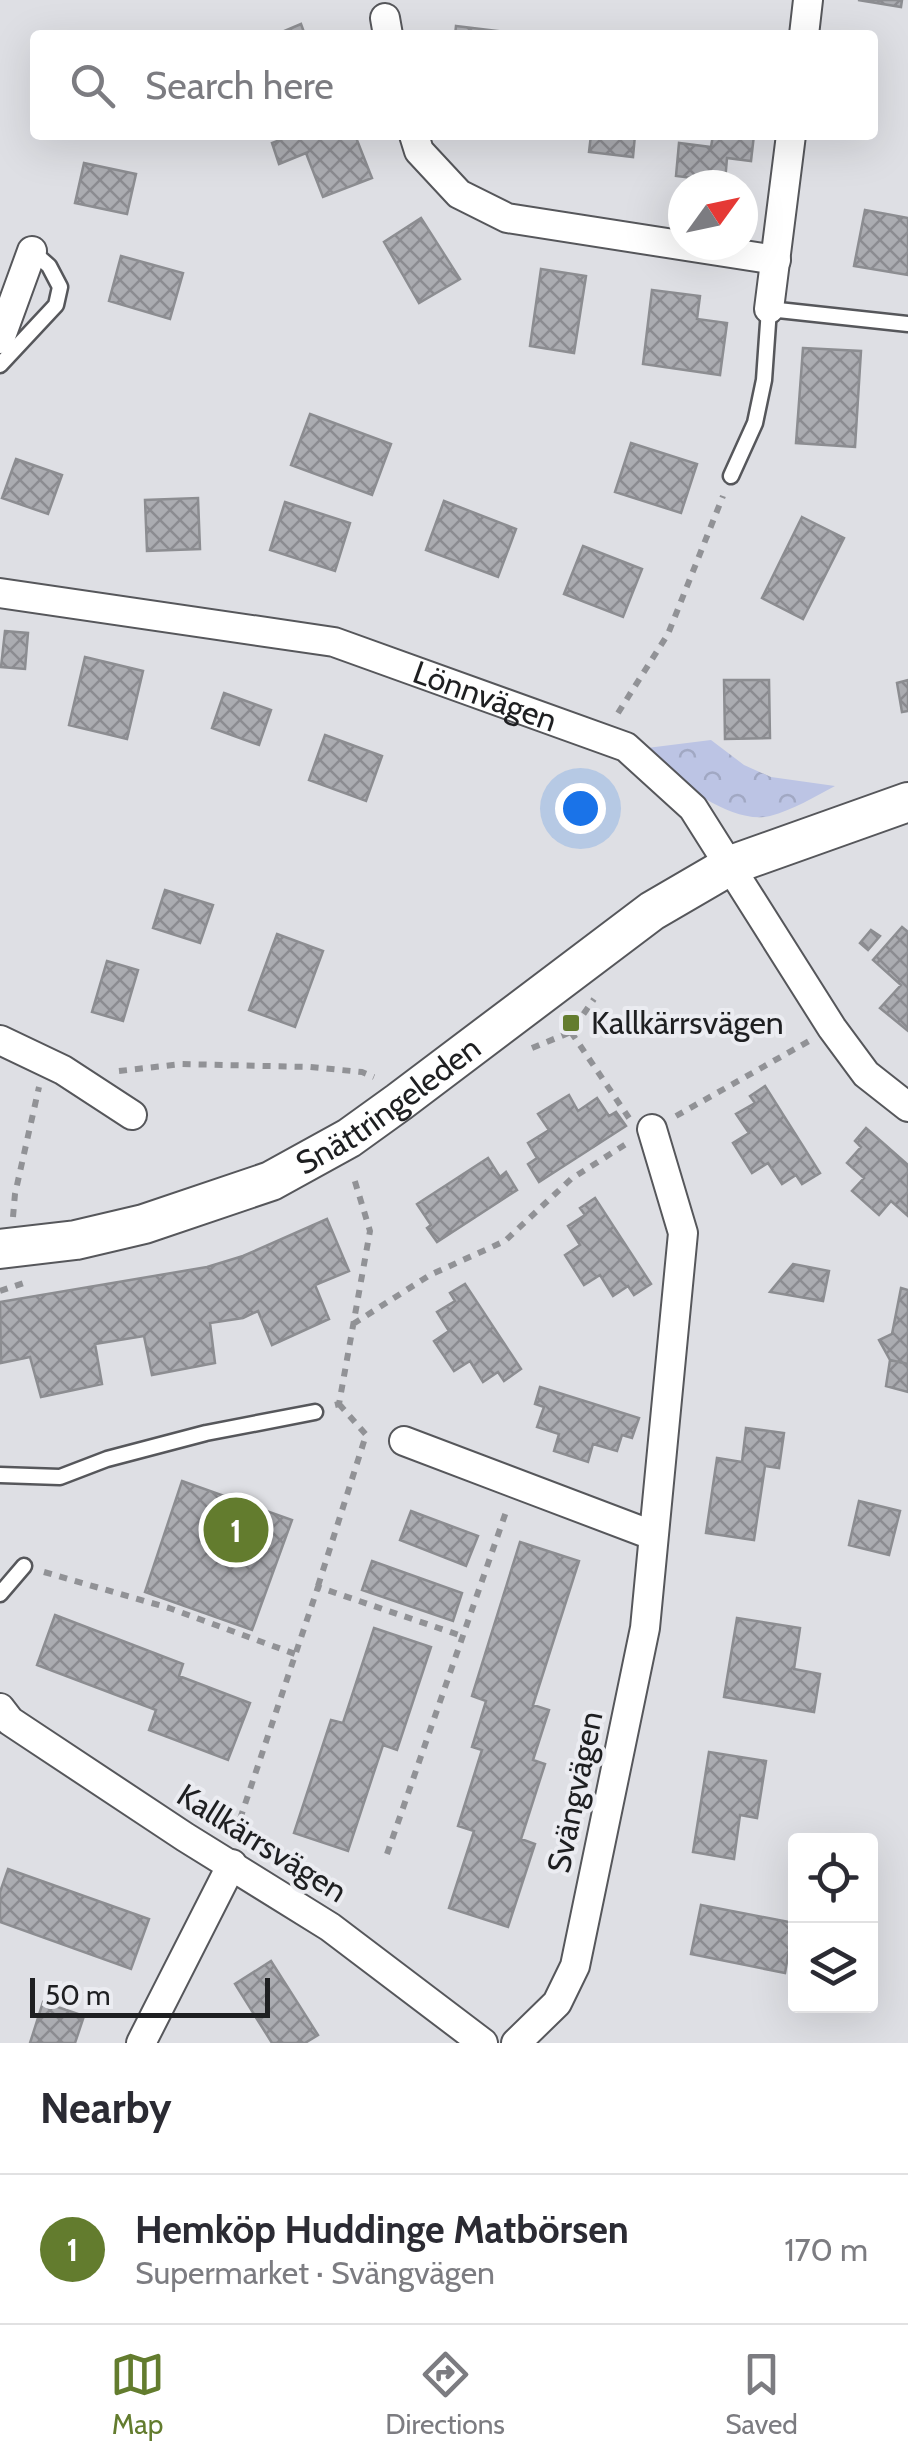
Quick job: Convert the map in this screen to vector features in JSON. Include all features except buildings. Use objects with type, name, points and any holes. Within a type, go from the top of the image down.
[{"type":"street","points":[[805,30],[808,0]]},
{"type":"street","points":[[416,140],[420,151],[459,194],[507,218],[776,260]]},
{"type":"street","points":[[769,309],[790,140]]},
{"type":"street","points":[[0,339],[32,251]]},
{"type":"street","name":"Lönnvägen","points":[[0,593],[334,642],[626,747],[693,808],[832,1028],[866,1074],[908,1108]]},
{"type":"street","points":[[731,864],[908,802]]},
{"type":"street","name":"Snättringeleden","points":[[6,1233],[76,1240],[144,1224],[271,1180],[349,1138],[652,911],[731,864]]},
{"type":"street","points":[[0,1040],[45,1062],[132,1115]]},
{"type":"street","name":"Svängvägen","points":[[516,2043],[556,2003],[575,1966],[644,1628],[683,1234],[646,1132]]},
{"type":"street","points":[[404,1441],[652,1535]]},
{"type":"street","name":"Kallkärrsvägen","points":[[0,1708],[10,1722],[330,1927],[483,2043]]},
{"type":"street","points":[[141,2043],[232,1864]]},
{"type":"lane","points":[[0,365],[56,304],[60,286],[49,266],[32,251]]},
{"type":"lane","points":[[731,476],[755,423],[764,380],[769,309],[908,324]]},
{"type":"lane","points":[[0,1475],[60,1477],[107,1459],[315,1412]]},
{"type":"lane","points":[[0,1594],[24,1566]]},
{"type":"path","points":[[601,739],[668,634],[731,476]]},
{"type":"path","points":[[354,1324],[430,1275],[505,1241],[571,1179],[646,1132],[832,1028]]},
{"type":"path","points":[[571,1032],[646,1132]]},
{"type":"path","points":[[6,1233],[45,1062]]},
{"type":"path","points":[[116,1071],[182,1064],[310,1067],[362,1072],[382,1081]]},
{"type":"path","points":[[338,1404],[370,1231],[353,1175]]},
{"type":"path","points":[[315,1412],[338,1404]]},
{"type":"path","points":[[338,1404],[374,1443],[404,1441]]},
{"type":"path","points":[[235,1834],[366,1435]]},
{"type":"path","points":[[387,1854],[516,1484]]},
{"type":"path","points":[[24,1566],[168,1608],[295,1654]]},
{"type":"path","points":[[318,1586],[462,1636]]},
{"type":"green space","points":[[711,740],[744,765],[771,777],[835,786],[787,810],[754,817],[700,796],[639,749]]},
{"type":"place","name":"Kallkärrsvägen","points":[[571,1023]]},
{"type":"place","name":"Hemköp Huddinge Matbörsen","points":[[236,1530]]}]
